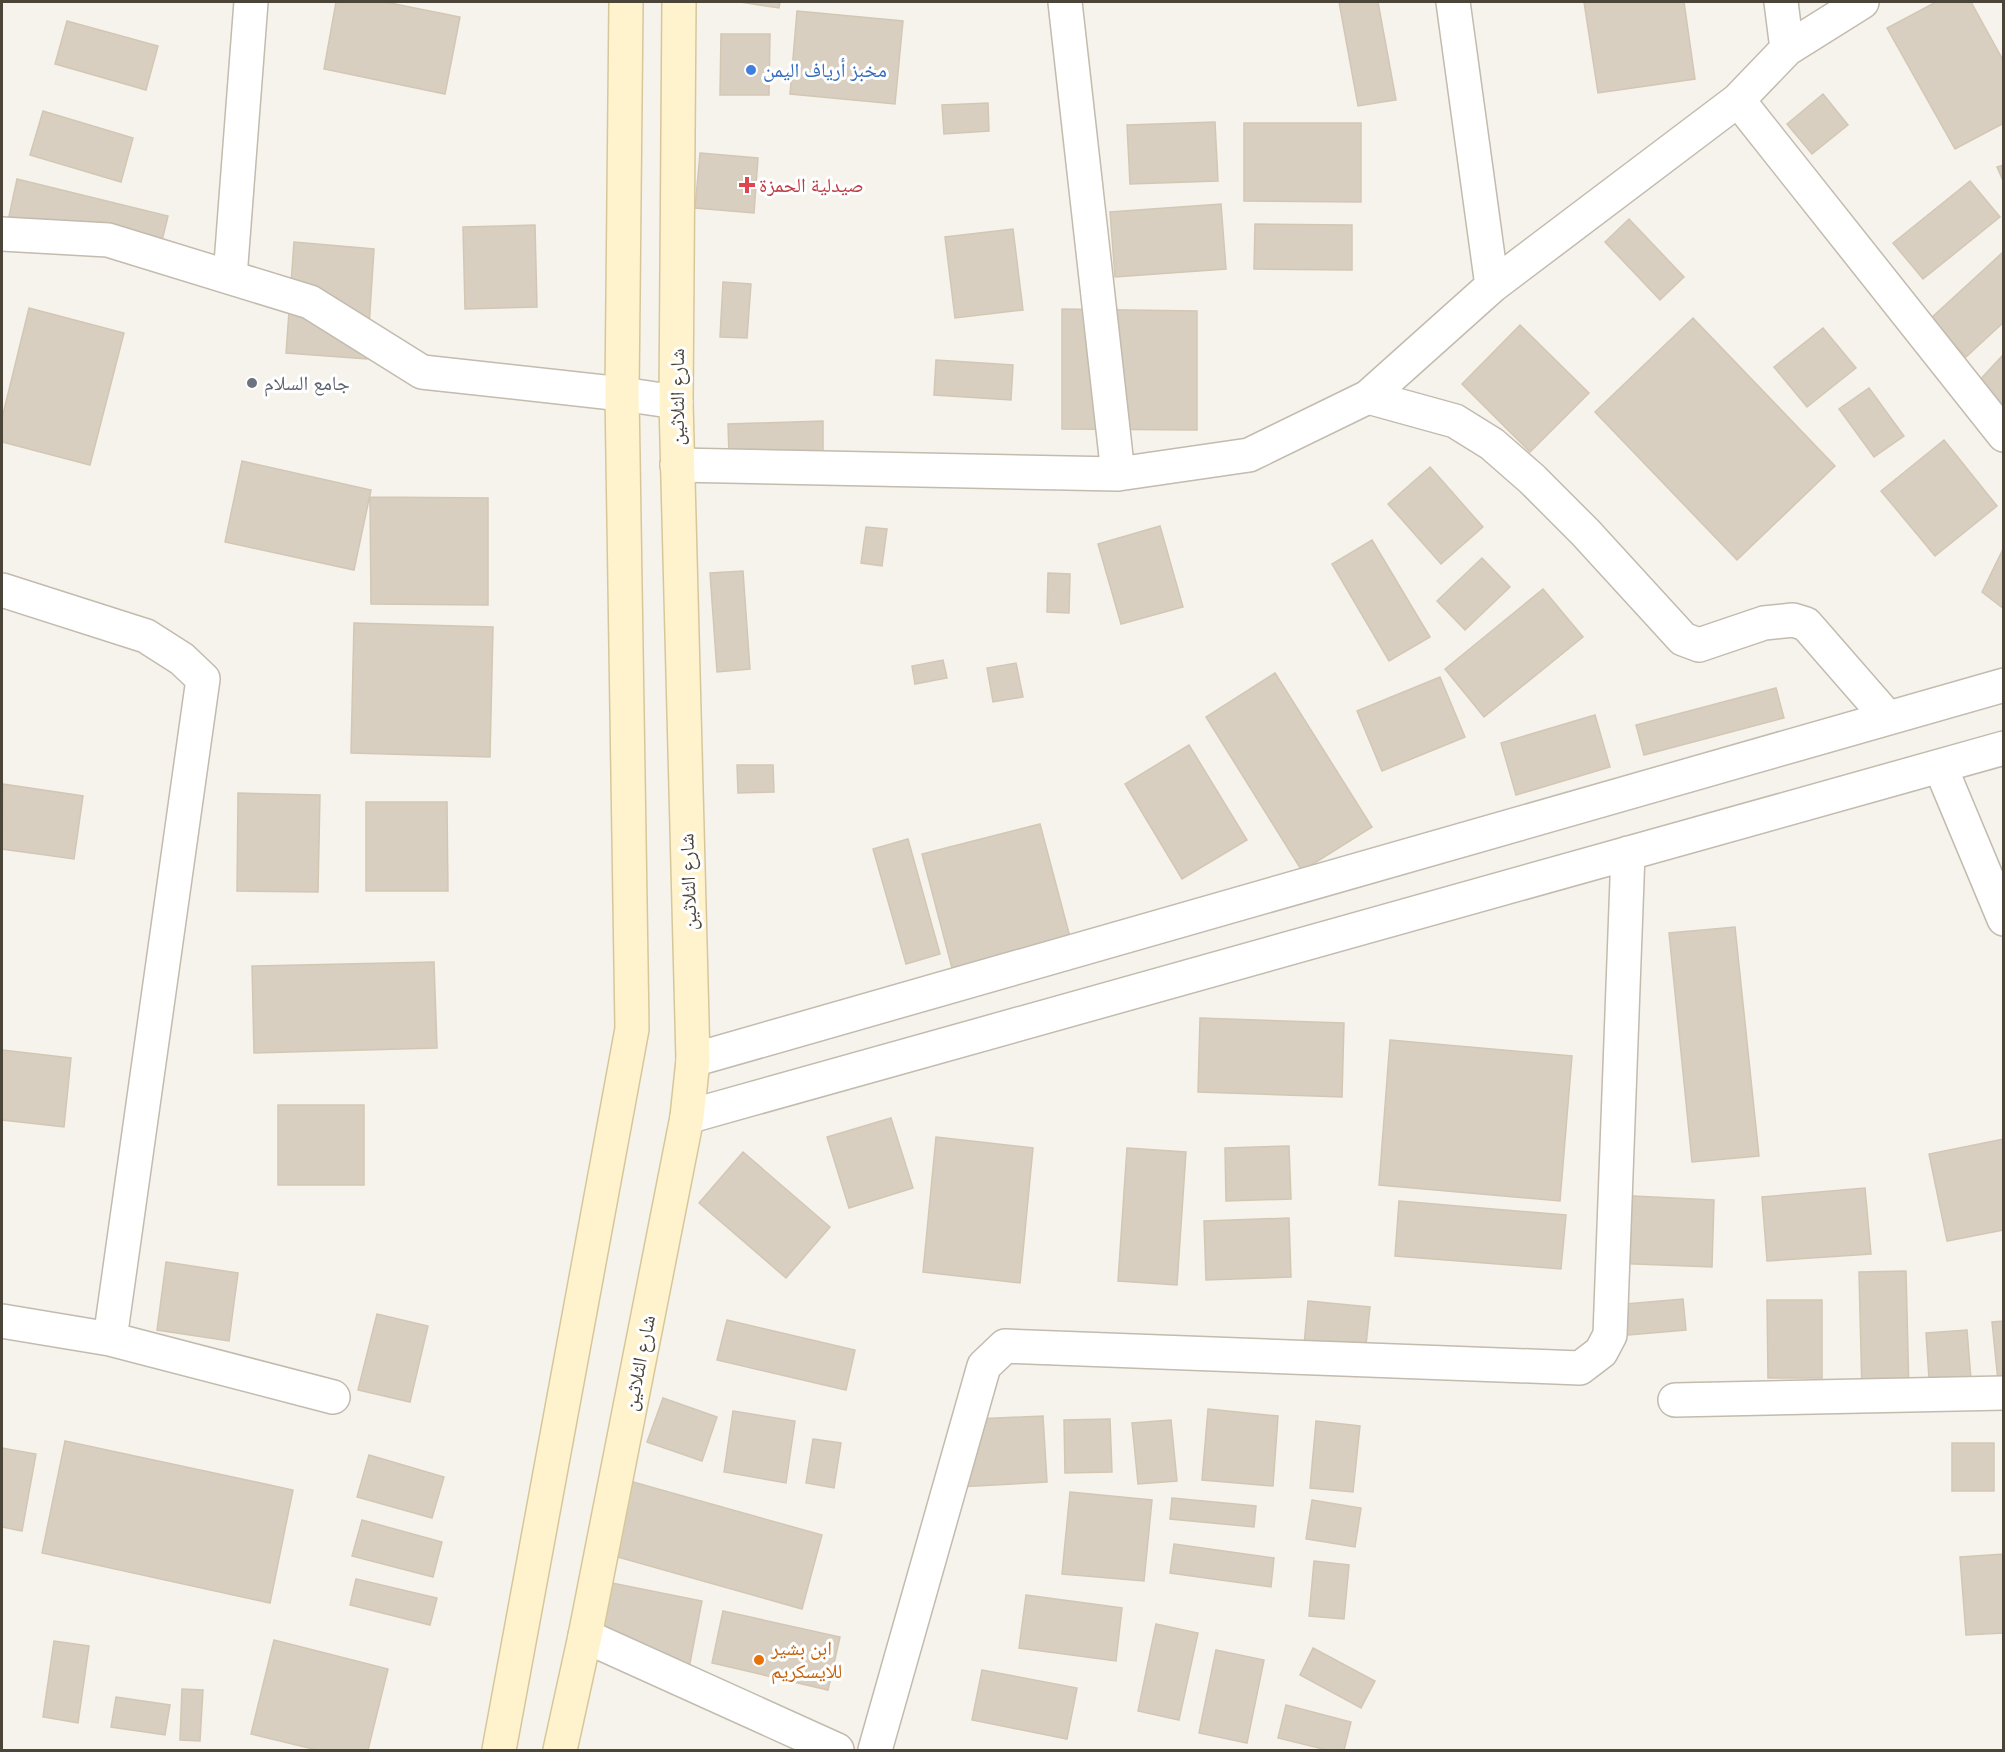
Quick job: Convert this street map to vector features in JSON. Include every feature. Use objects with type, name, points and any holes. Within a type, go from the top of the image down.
[{"type":"main road","points":[[499,1750],[632,1029],[622,394],[626,2]]},
{"type":"main road","name":"شارع الثلاثين","points":[[560,1750],[585,1636],[687,1117],[693,1060],[676,402],[679,2]]},
{"type":"street","points":[[230,278],[251,2]]},
{"type":"street","points":[[1065,2],[1118,474]]},
{"type":"street","points":[[1453,2],[1492,286]]},
{"type":"street","points":[[1781,2],[1787,49]]},
{"type":"street","points":[[677,465],[1118,474],[1249,456],[1368,397],[1492,286],[1738,99],[1787,49],[1862,2]]},
{"type":"street","points":[[1738,99],[2004,435]]},
{"type":"street","points":[[2,234],[108,240],[310,302],[422,372],[676,402]]},
{"type":"street","points":[[1368,397],[1455,421],[1492,444],[1532,479],[1585,532],[1683,639],[1699,645],[1764,623],[1793,620],[1806,624],[1888,718]]},
{"type":"street","points":[[2,590],[146,636],[182,659],[202,679],[110,1339]]},
{"type":"street","points":[[693,1060],[2004,685]]},
{"type":"street","points":[[687,1117],[2004,748]]},
{"type":"street","points":[[1940,766],[2004,919]]},
{"type":"street","points":[[875,1750],[984,1366],[1005,1346],[1580,1368],[1600,1352],[1610,1335],[1628,854]]},
{"type":"street","points":[[2,1322],[110,1339],[333,1397]]},
{"type":"street","points":[[1675,1400],[2004,1393]]},
{"type":"street","points":[[585,1636],[837,1750]]},
{"type":"building","points":[[336,2],[385,2],[460,17],[445,94],[324,69]]},
{"type":"building","points":[[740,2],[780,2],[779,8]]},
{"type":"building","points":[[1339,2],[1378,2],[1396,100],[1358,106]]},
{"type":"building","points":[[1584,2],[1684,2],[1695,79],[1598,93]]},
{"type":"building","points":[[1936,2],[1971,2],[2004,62],[2004,123],[1955,149],[1887,28]]},
{"type":"building","points":[[797,11],[903,21],[895,104],[790,94]]},
{"type":"building","points":[[67,21],[158,46],[146,90],[55,64]]},
{"type":"building","points":[[721,34],[770,34],[769,95],[720,95]]},
{"type":"building","points":[[1823,94],[1848,125],[1812,154],[1787,124]]},
{"type":"building","points":[[988,103],[989,131],[944,134],[942,105]]},
{"type":"building","points":[[43,111],[133,138],[121,182],[30,155]]},
{"type":"building","points":[[1215,122],[1218,181],[1130,184],[1127,125]]},
{"type":"building","points":[[1244,123],[1361,123],[1361,202],[1244,201]]},
{"type":"building","points":[[700,153],[758,158],[754,213],[695,208]]},
{"type":"building","points":[[2004,165],[2004,183],[1997,167]]},
{"type":"building","points":[[17,179],[168,216],[158,257],[8,221]]},
{"type":"building","points":[[1970,181],[2000,217],[1923,279],[1893,243]]},
{"type":"building","points":[[1221,204],[1226,269],[1115,277],[1110,212]]},
{"type":"building","points":[[1629,219],[1684,277],[1660,300],[1605,242]]},
{"type":"building","points":[[1255,224],[1352,225],[1352,270],[1254,269]]},
{"type":"building","points":[[535,225],[537,307],[465,309],[463,227]]},
{"type":"building","points":[[1013,229],[1023,310],[955,318],[945,237]]},
{"type":"building","points":[[294,242],[374,249],[367,359],[286,353]]},
{"type":"building","points":[[2002,253],[2004,255],[2004,322],[1966,357],[1930,319]]},
{"type":"building","points":[[723,282],[751,284],[747,338],[720,337]]},
{"type":"building","points":[[29,308],[124,333],[90,465],[2,442],[2,418]]},
{"type":"building","points":[[1062,309],[1197,311],[1197,430],[1062,429]]},
{"type":"building","points":[[1693,318],[1835,466],[1737,560],[1595,412]]},
{"type":"building","points":[[1520,325],[1589,393],[1530,452],[1462,384]]},
{"type":"building","points":[[1823,328],[1856,368],[1807,407],[1774,367]]},
{"type":"building","points":[[2004,354],[2004,410],[1976,384]]},
{"type":"building","points":[[936,360],[1013,365],[1011,400],[934,395]]},
{"type":"building","points":[[1869,388],[1904,436],[1874,457],[1839,409]]},
{"type":"building","points":[[823,421],[823,453],[729,456],[728,424]]},
{"type":"building","points":[[1944,440],[1997,506],[1935,556],[1881,491]]},
{"type":"building","points":[[242,461],[371,490],[354,570],[225,542]]},
{"type":"building","points":[[1430,467],[1483,527],[1441,564],[1388,504]]},
{"type":"building","points":[[370,497],[488,498],[488,605],[371,604]]},
{"type":"building","points":[[1160,526],[1183,607],[1121,624],[1098,544]]},
{"type":"building","points":[[866,527],[887,529],[882,566],[861,563]]},
{"type":"building","points":[[1372,540],[1430,637],[1389,661],[1332,564]]},
{"type":"building","points":[[2004,547],[2004,609],[1982,592]]},
{"type":"building","points":[[1482,558],[1510,587],[1465,630],[1437,601]]},
{"type":"building","points":[[743,571],[750,669],[717,672],[710,573]]},
{"type":"building","points":[[1048,573],[1070,574],[1069,613],[1047,612]]},
{"type":"building","points":[[1543,589],[1583,637],[1484,717],[1445,669]]},
{"type":"building","points":[[354,623],[493,627],[490,757],[351,753]]},
{"type":"building","points":[[943,660],[947,678],[915,684],[912,666]]},
{"type":"building","points":[[1016,663],[1023,697],[993,702],[987,668]]},
{"type":"building","points":[[1275,673],[1372,827],[1302,871],[1206,717]]},
{"type":"building","points":[[1440,677],[1465,737],[1382,771],[1357,711]]},
{"type":"building","points":[[1776,688],[1784,718],[1644,755],[1636,725]]},
{"type":"building","points":[[1595,715],[1610,767],[1516,795],[1501,743]]},
{"type":"building","points":[[1189,745],[1247,840],[1182,879],[1125,784]]},
{"type":"building","points":[[737,765],[773,765],[774,792],[738,793]]},
{"type":"building","points":[[3,784],[83,796],[74,859],[2,849]]},
{"type":"building","points":[[238,793],[320,795],[318,892],[237,891]]},
{"type":"building","points":[[366,802],[447,802],[448,891],[366,891]]},
{"type":"building","points":[[1040,824],[1070,937],[952,968],[922,854]]},
{"type":"building","points":[[908,839],[940,954],[906,964],[873,849]]},
{"type":"building","points":[[1735,927],[1759,1156],[1692,1162],[1669,933]]},
{"type":"building","points":[[434,962],[437,1048],[254,1053],[252,966]]},
{"type":"building","points":[[1200,1018],[1344,1023],[1342,1097],[1198,1092]]},
{"type":"building","points":[[1390,1040],[1572,1056],[1560,1201],[1379,1185]]},
{"type":"building","points":[[2,1050],[71,1058],[64,1127],[2,1120]]},
{"type":"building","points":[[278,1105],[364,1105],[364,1185],[278,1185]]},
{"type":"building","points":[[891,1118],[913,1188],[849,1208],[827,1137]]},
{"type":"building","points":[[936,1137],[1033,1148],[1020,1283],[923,1272]]},
{"type":"building","points":[[2004,1139],[2004,1230],[1947,1241],[1929,1154]]},
{"type":"building","points":[[1289,1146],[1291,1199],[1226,1201],[1225,1148]]},
{"type":"building","points":[[1127,1148],[1186,1152],[1177,1285],[1118,1281]]},
{"type":"building","points":[[743,1152],[830,1227],[786,1278],[699,1203]]},
{"type":"building","points":[[1865,1188],[1871,1254],[1767,1261],[1762,1197]]},
{"type":"building","points":[[1613,1195],[1714,1200],[1712,1267],[1610,1263]]},
{"type":"building","points":[[1399,1201],[1566,1215],[1561,1269],[1395,1256]]},
{"type":"building","points":[[1289,1218],[1291,1277],[1206,1280],[1204,1221]]},
{"type":"building","points":[[166,1262],[238,1273],[229,1341],[157,1330]]},
{"type":"building","points":[[1906,1271],[1909,1392],[1862,1393],[1859,1272]]},
{"type":"building","points":[[1683,1299],[1686,1330],[1617,1336],[1614,1305]]},
{"type":"building","points":[[1767,1300],[1822,1300],[1822,1378],[1768,1378]]},
{"type":"building","points":[[1308,1301],[1370,1307],[1363,1374],[1302,1367]]},
{"type":"building","points":[[377,1314],[428,1326],[410,1402],[358,1390]]},
{"type":"building","points":[[727,1320],[855,1350],[846,1390],[717,1360]]},
{"type":"building","points":[[2004,1321],[2004,1391],[1999,1391],[1992,1322]]},
{"type":"building","points":[[1967,1330],[1972,1392],[1930,1394],[1926,1333]]},
{"type":"building","points":[[663,1398],[717,1417],[702,1461],[647,1442]]},
{"type":"building","points":[[1208,1409],[1278,1416],[1273,1486],[1202,1480]]},
{"type":"building","points":[[733,1411],[795,1421],[786,1483],[724,1472]]},
{"type":"building","points":[[1043,1416],[1047,1482],[958,1487],[954,1420]]},
{"type":"building","points":[[1110,1419],[1112,1472],[1065,1473],[1064,1420]]},
{"type":"building","points":[[1171,1420],[1177,1481],[1138,1484],[1132,1423]]},
{"type":"building","points":[[1316,1421],[1360,1426],[1353,1492],[1310,1488]]},
{"type":"building","points":[[813,1439],[841,1443],[834,1488],[806,1483]]},
{"type":"building","points":[[65,1441],[293,1490],[270,1603],[42,1553]]},
{"type":"building","points":[[1952,1443],[1994,1443],[1994,1491],[1952,1491]]},
{"type":"building","points":[[2,1448],[36,1454],[22,1531],[2,1527]]},
{"type":"building","points":[[369,1455],[444,1477],[432,1518],[357,1497]]},
{"type":"building","points":[[626,1480],[822,1535],[802,1609],[607,1554]]},
{"type":"building","points":[[1070,1492],[1152,1500],[1144,1581],[1062,1574]]},
{"type":"building","points":[[1172,1498],[1256,1506],[1254,1527],[1170,1519]]},
{"type":"building","points":[[1312,1500],[1361,1508],[1355,1547],[1306,1539]]},
{"type":"building","points":[[362,1520],[442,1542],[433,1577],[352,1556]]},
{"type":"building","points":[[1174,1544],[1274,1558],[1271,1587],[1170,1573]]},
{"type":"building","points":[[2004,1554],[2004,1633],[1966,1635],[1960,1557]]},
{"type":"building","points":[[1314,1561],[1349,1565],[1344,1619],[1309,1616]]},
{"type":"building","points":[[356,1579],[437,1598],[430,1625],[350,1605]]},
{"type":"building","points":[[607,1582],[702,1601],[689,1668],[594,1650]]},
{"type":"building","points":[[1026,1595],[1122,1608],[1116,1661],[1019,1648]]},
{"type":"building","points":[[723,1611],[840,1637],[828,1690],[712,1663]]},
{"type":"building","points":[[1156,1624],[1198,1633],[1179,1720],[1138,1711]]},
{"type":"building","points":[[274,1640],[388,1669],[368,1750],[317,1750],[251,1734]]},
{"type":"building","points":[[54,1641],[89,1646],[78,1723],[43,1717]]},
{"type":"building","points":[[1313,1648],[1375,1681],[1361,1708],[1300,1675]]},
{"type":"building","points":[[1216,1650],[1264,1660],[1247,1743],[1199,1733]]},
{"type":"building","points":[[982,1670],[1077,1688],[1067,1739],[972,1720]]},
{"type":"building","points":[[182,1689],[203,1690],[200,1741],[180,1740]]},
{"type":"building","points":[[116,1697],[170,1705],[165,1735],[111,1727]]},
{"type":"building","points":[[1286,1705],[1351,1722],[1344,1750],[1327,1750],[1278,1738]]},
{"type":"place","name":"مخبز أرياف اليمن","points":[[751,70]]},
{"type":"place","name":"صيدلية الحمزة","points":[[747,185]]},
{"type":"place","name":"جامع السلام","points":[[252,383]]},
{"type":"place","name":"ابن بشير للايسكريم","points":[[759,1660]]}]
